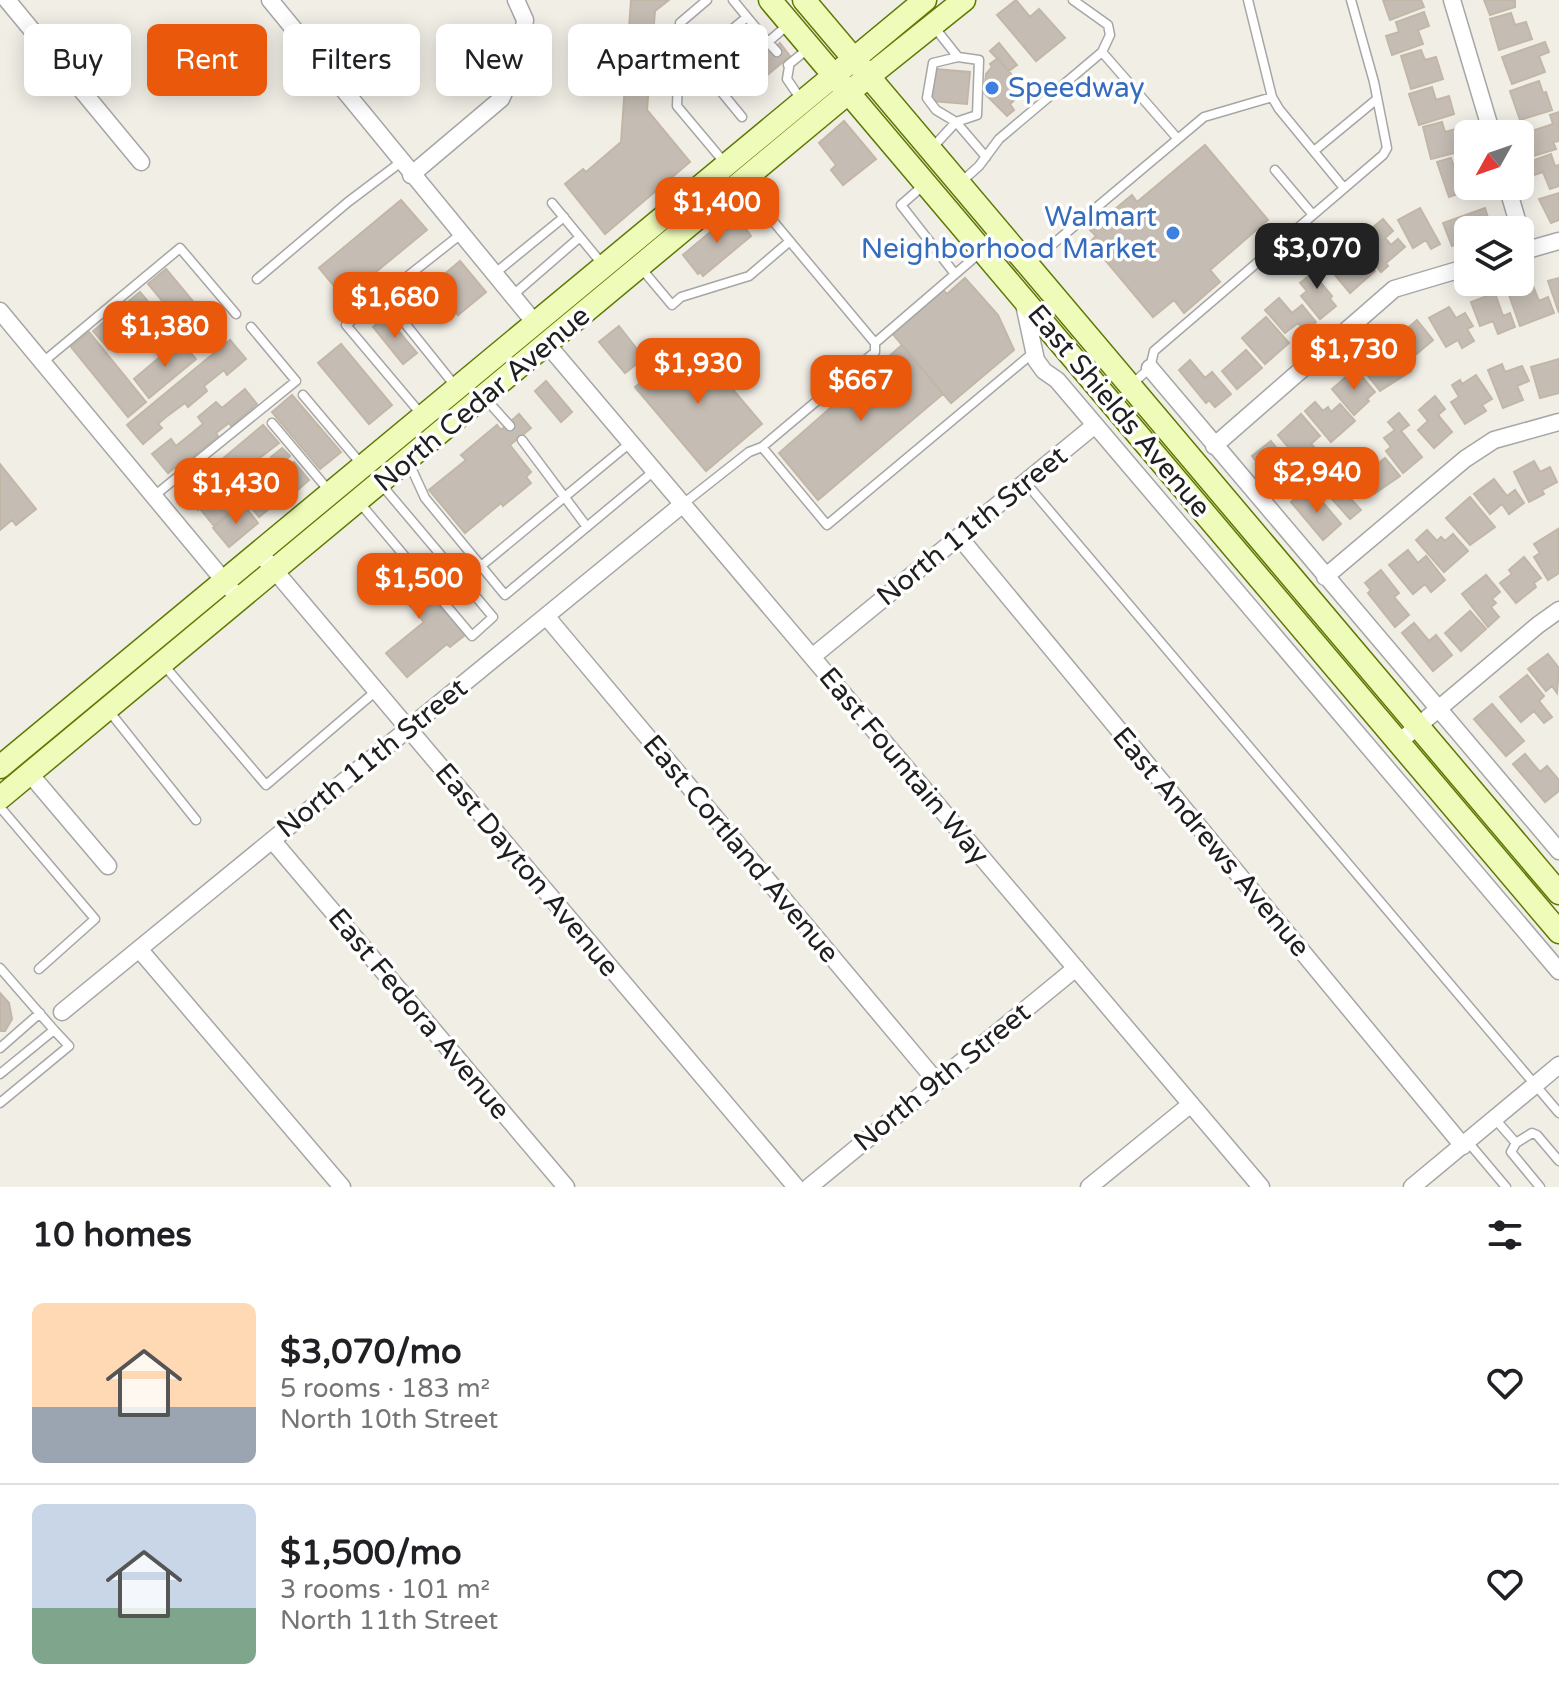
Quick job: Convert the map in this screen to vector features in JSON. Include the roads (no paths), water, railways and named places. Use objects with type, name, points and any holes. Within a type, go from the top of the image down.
[{"type":"main road","name":"East Shields Avenue","points":[[770,0],[1559,932]]},
{"type":"main road","name":"East Shields Avenue","points":[[804,0],[1559,893]]},
{"type":"main road","name":"North Cedar Avenue","points":[[0,767],[925,0]]},
{"type":"main road","name":"North Cedar Avenue","points":[[0,798],[964,0]]},
{"type":"main road","points":[[640,267],[644,251],[724,179],[726,165]]},
{"type":"main road","points":[[982,250],[995,249],[1012,265],[1027,266]]},
{"type":"main road","points":[[547,344],[545,335],[550,324],[599,283],[604,266]]},
{"type":"main road","points":[[484,397],[487,382],[534,342],[538,331],[535,323]]},
{"type":"main road","points":[[1054,335],[1104,376],[1171,455],[1183,461],[1190,458]]},
{"type":"street","points":[[7,0],[141,162]]},
{"type":"street","points":[[270,0],[535,323]]},
{"type":"street","points":[[406,168],[501,99],[520,57],[525,20],[516,0]]},
{"type":"street","points":[[1452,0],[1488,120]]},
{"type":"street","points":[[1534,248],[1559,241]]},
{"type":"street","points":[[1214,446],[1394,289],[1454,271]]},
{"type":"street","points":[[1023,298],[1039,365],[1057,380],[1559,971]]},
{"type":"street","points":[[0,311],[240,600]]},
{"type":"street","name":"East Fountain Way","points":[[547,344],[1261,1187]]},
{"type":"street","points":[[1150,368],[1438,709],[1556,841]]},
{"type":"street","points":[[1325,577],[1465,459],[1494,440],[1559,422]]},
{"type":"street","name":"North 11th Street","points":[[812,657],[1095,425]]},
{"type":"street","name":"North 11th Street","points":[[62,1012],[683,504]]},
{"type":"street","name":"East Andrews Avenue","points":[[960,538],[1465,1144]]},
{"type":"street","name":"East Dayton Avenue","points":[[259,552],[796,1187]]},
{"type":"street","points":[[1399,742],[1559,610]]},
{"type":"street","name":"East Cortland Avenue","points":[[546,616],[937,1082]]},
{"type":"street","points":[[30,774],[108,866]]},
{"type":"street","name":"East Fedora Avenue","points":[[272,840],[566,1187]]},
{"type":"street","points":[[139,949],[342,1187]]},
{"type":"street","name":"North 9th Street","points":[[809,1187],[1076,968]]},
{"type":"street","points":[[1412,1187],[1559,1065]]},
{"type":"street","points":[[1089,1187],[1191,1104]]},
{"type":"lane","points":[[680,24],[707,0]]},
{"type":"lane","points":[[733,0],[753,24]]},
{"type":"lane","points":[[958,184],[986,157],[999,139],[1102,52],[1110,35],[1108,25],[1073,0]]},
{"type":"lane","points":[[1248,0],[1272,97],[1344,188]]},
{"type":"lane","points":[[1129,386],[1150,368],[1154,351],[1383,155],[1387,148],[1377,99],[1351,0]]},
{"type":"lane","points":[[739,24],[747,17]]},
{"type":"lane","points":[[777,52],[768,42],[790,24]]},
{"type":"lane","points":[[933,25],[958,57]]},
{"type":"lane","points":[[802,101],[787,79],[788,66],[809,48]]},
{"type":"lane","points":[[1102,52],[1177,138]]},
{"type":"lane","points":[[930,151],[956,122],[977,115],[979,60],[958,57],[933,63],[927,98],[936,110],[956,122],[986,157]]},
{"type":"lane","points":[[678,96],[677,106],[726,165]]},
{"type":"lane","points":[[725,96],[742,117]]},
{"type":"lane","points":[[1027,266],[1204,117],[1272,97]]},
{"type":"lane","points":[[1314,151],[1377,99]]},
{"type":"lane","points":[[257,279],[348,202],[406,168]]},
{"type":"lane","points":[[1275,170],[1313,215]]},
{"type":"lane","points":[[683,504],[749,452],[762,447],[875,352],[875,343],[741,183]]},
{"type":"lane","points":[[926,184],[901,205],[955,274]]},
{"type":"lane","points":[[552,203],[604,266]]},
{"type":"lane","points":[[494,274],[564,217]]},
{"type":"lane","points":[[422,417],[346,325],[461,234]]},
{"type":"lane","points":[[512,295],[580,237]]},
{"type":"lane","points":[[640,267],[672,305],[681,297],[749,276],[790,241]]},
{"type":"lane","points":[[43,362],[180,248],[236,314]]},
{"type":"lane","points":[[875,343],[982,250]]},
{"type":"lane","points":[[383,296],[456,388]]},
{"type":"lane","points":[[154,496],[296,381],[251,327]]},
{"type":"lane","points":[[762,447],[827,525],[1034,351]]},
{"type":"lane","points":[[303,395],[363,466]]},
{"type":"lane","points":[[484,397],[510,426]]},
{"type":"lane","points":[[272,423],[331,493]]},
{"type":"lane","points":[[522,440],[587,527]]},
{"type":"lane","points":[[481,566],[630,443]]},
{"type":"lane","points":[[408,460],[425,498],[505,595],[654,471]]},
{"type":"lane","points":[[358,501],[472,636],[493,617],[380,483]]},
{"type":"lane","points":[[1026,483],[1559,1113]]},
{"type":"lane","points":[[163,664],[266,785],[376,691]]},
{"type":"lane","points":[[107,709],[196,820]]},
{"type":"lane","points":[[0,807],[95,919],[39,969]]},
{"type":"lane","points":[[0,968],[69,1046],[0,1103]]},
{"type":"lane","points":[[0,1048],[40,1013]]},
{"type":"lane","points":[[2,1070],[54,1030]]},
{"type":"lane","points":[[1495,1119],[1516,1143]]},
{"type":"lane","points":[[1540,1187],[1511,1152],[1516,1143],[1532,1133],[1537,1135],[1559,1161]]},
{"type":"lane","points":[[1465,1144],[1506,1187]]},
{"type":"place","name":"Speedway","points":[[992,88]]},
{"type":"place","name":"Walmart Neighborhood Market","points":[[1173,233]]}]
